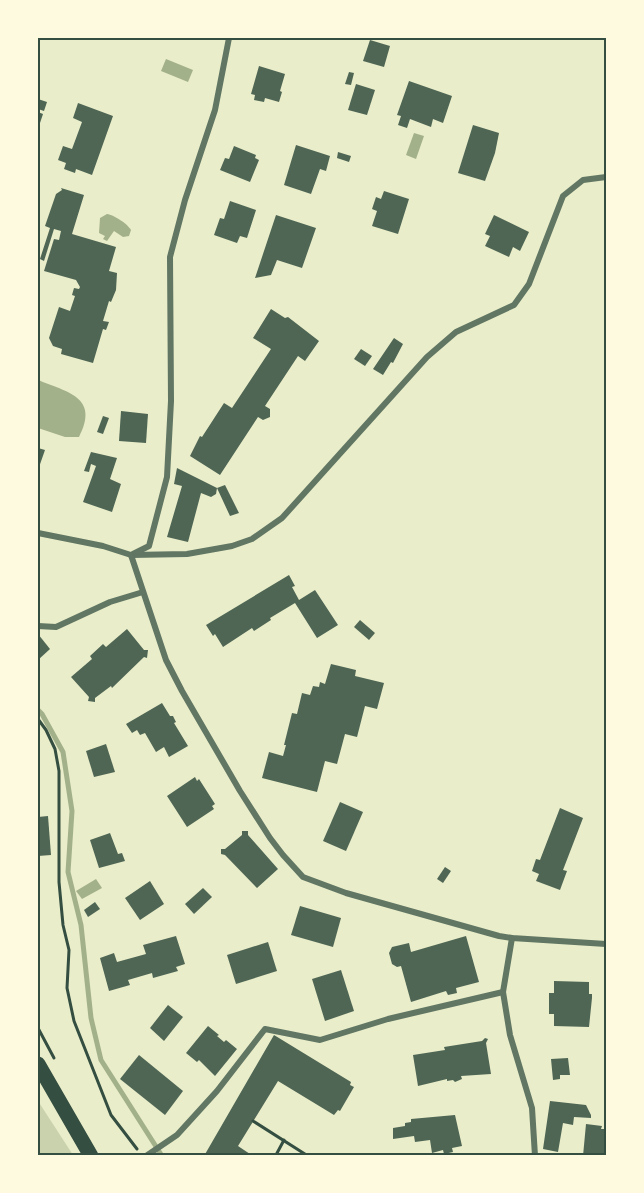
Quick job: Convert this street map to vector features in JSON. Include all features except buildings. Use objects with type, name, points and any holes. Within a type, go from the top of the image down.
[{"type":"main road","points":[[38,1064],[91,1155]]},
{"type":"street","points":[[131,555],[149,546],[167,477],[171,401],[170,257],[185,200],[215,110],[229,38]]},
{"type":"street","points":[[38,533],[103,546],[131,555],[187,555],[232,546],[252,539],[282,518],[427,357],[456,332],[514,305],[529,284],[563,196],[582,180],[606,177]]},
{"type":"street","points":[[131,555],[166,660],[182,691],[240,791],[283,855],[303,877],[346,893],[512,938],[606,944]]},
{"type":"street","points":[[38,626],[56,627],[110,602],[143,592]]},
{"type":"street","points":[[512,938],[503,992],[510,1035],[532,1108],[535,1155]]},
{"type":"street","points":[[144,1155],[177,1135],[217,1091],[265,1029],[320,1040],[388,1019],[503,992]]},
{"type":"path","points":[[38,719],[55,749],[59,771],[59,882],[63,925],[69,950],[68,988],[74,1021],[111,1115],[144,1155]]},
{"type":"path","points":[[254,1121],[308,1155]]},
{"type":"path","points":[[276,1155],[284,1140]]},
{"type":"shaded area","points":[[166,59],[193,70],[188,82],[161,71]]},
{"type":"shaded area","points":[[414,133],[424,136],[416,159],[406,155]]},
{"type":"shaded area","points":[[107,214],[127,225],[131,230],[129,236],[123,237],[114,231],[107,241],[103,239],[105,236],[99,233],[100,218]]},
{"type":"shaded area","points":[[38,380],[69,393],[83,405],[86,413],[79,437],[65,437],[38,428]]},
{"type":"shaded area","points":[[96,879],[102,888],[82,899],[76,891]]},
{"type":"shaded area","points":[[38,1101],[73,1155],[38,1155]]},
{"type":"waterway","points":[[38,710],[63,752],[72,811],[68,872],[81,925],[91,1018],[101,1060],[162,1156]]}]
